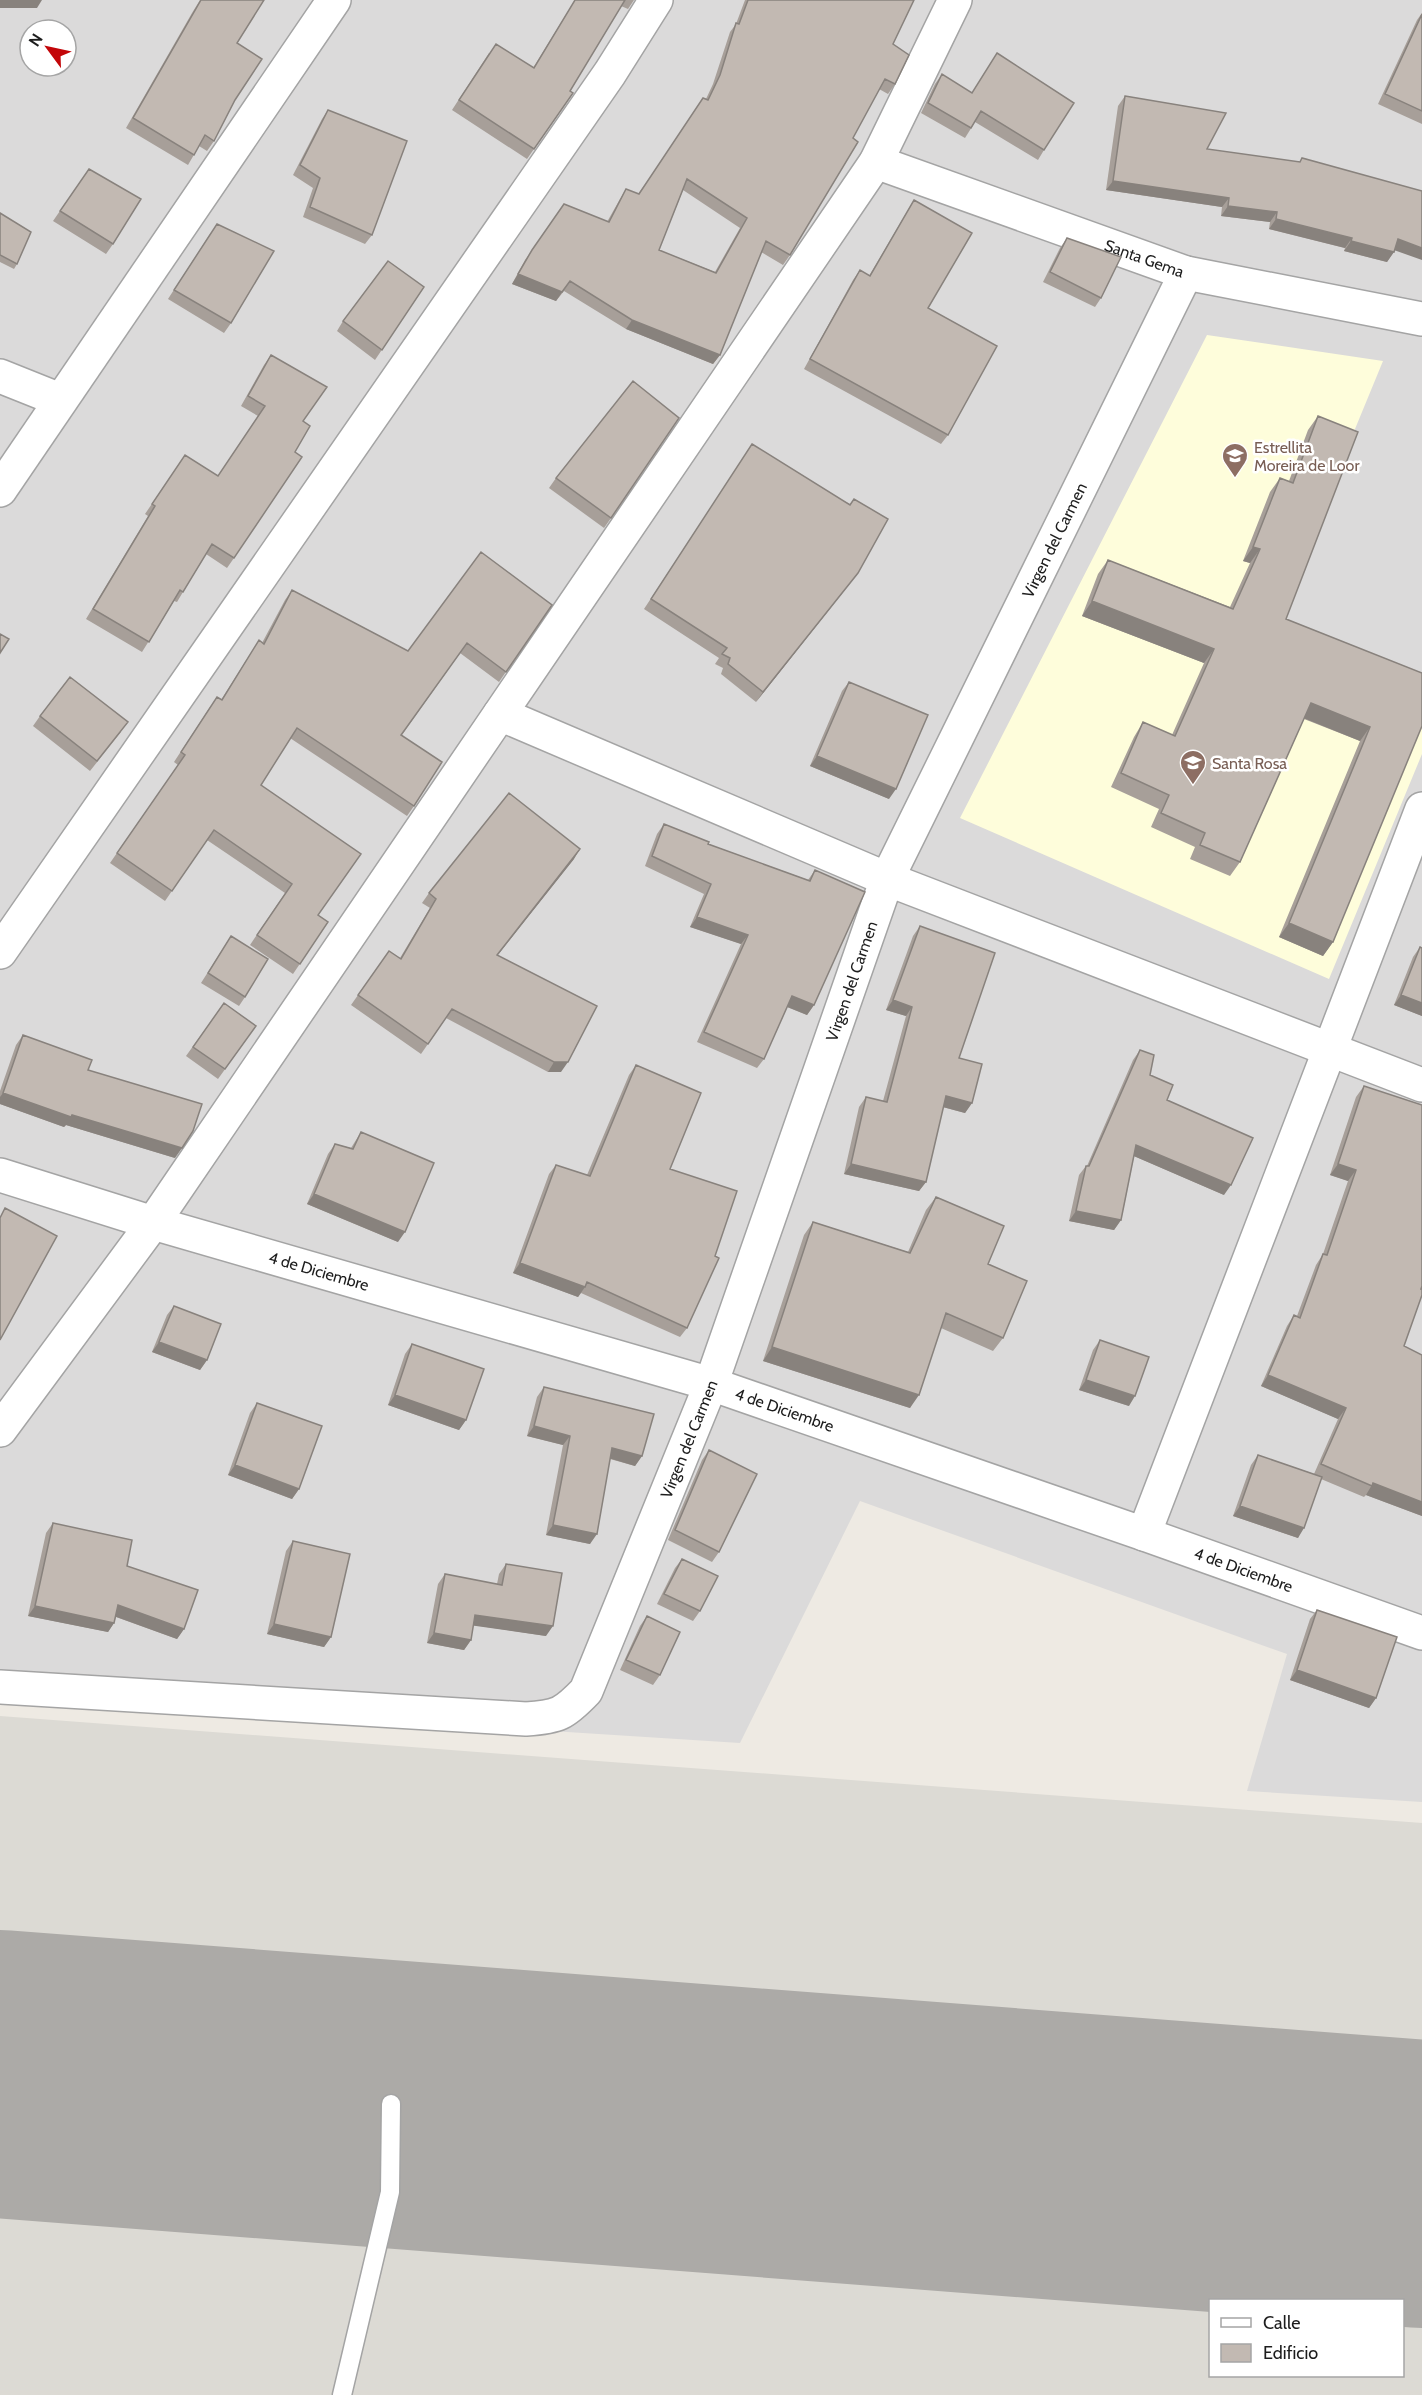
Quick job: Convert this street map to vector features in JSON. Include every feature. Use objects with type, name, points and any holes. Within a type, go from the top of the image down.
[{"type":"street","points":[[0,490],[334,0]]},
{"type":"street","points":[[0,952],[603,82],[656,0]]},
{"type":"street","points":[[0,1430],[153,1223],[876,162],[955,0]]},
{"type":"street","name":"Santa Gema","points":[[876,162],[1186,273],[1422,318]]},
{"type":"street","name":"Virgen del Carmen","points":[[0,1688],[526,1719],[550,1718],[568,1709],[586,1691],[711,1384],[887,879],[1186,273]]},
{"type":"street","points":[[0,376],[60,400]]},
{"type":"street","points":[[500,714],[887,879],[1422,1085]]},
{"type":"street","points":[[1144,1534],[1422,809]]},
{"type":"street","name":"4 de Diciembre","points":[[0,1175],[153,1223],[711,1384],[1422,1633]]},
{"type":"lane","points":[[342,2395],[390,2192],[391,2104]]},
{"type":"shaded area","points":[[0,0],[1422,0],[1422,1802],[1247,1791],[1287,1654],[860,1501],[740,1743],[0,1696]]},
{"type":"shaded area","name":"Santa Rosa","points":[[1207,335],[1383,361],[1348,446],[1278,636],[1338,640],[1422,680],[1422,754],[1329,979],[960,818]]},
{"type":"shaded area","points":[[0,1716],[1422,1823],[1422,2395],[0,2395]]},
{"type":"building","points":[[201,0],[264,0],[237,43],[262,59],[235,100],[214,141],[205,135],[194,155],[133,118]]},
{"type":"building","points":[[575,0],[625,0],[570,91],[573,93],[534,149],[459,100],[496,44],[534,68]]},
{"type":"building","points":[[748,0],[914,0],[893,44],[909,55],[895,84],[885,79],[853,138],[858,142],[790,255],[766,241],[720,355],[632,320],[570,281],[562,292],[518,274],[564,204],[609,222],[626,189],[639,194],[703,98],[708,100],[720,75],[736,23],[739,24]],"holes":[[[687,179],[747,218],[716,273],[659,250]]]},
{"type":"building","points":[[1422,14],[1422,111],[1385,94]]},
{"type":"building","points":[[997,53],[1074,103],[1044,150],[981,111],[971,128],[928,103],[942,74],[972,93]]},
{"type":"building","points":[[1125,96],[1226,113],[1207,149],[1300,162],[1302,158],[1422,191],[1422,248],[1398,239],[1394,252],[1351,241],[1352,238],[1276,219],[1277,212],[1228,206],[1229,198],[1113,181]]},
{"type":"building","points":[[328,110],[407,141],[372,235],[310,207],[320,178],[300,165]]},
{"type":"building","points":[[89,169],[141,199],[113,244],[60,211]]},
{"type":"building","points":[[914,200],[972,233],[928,308],[997,346],[948,435],[810,359],[860,270],[870,276]]},
{"type":"building","points":[[0,213],[31,232],[17,264],[0,255]]},
{"type":"building","points":[[217,224],[274,251],[231,323],[174,290]]},
{"type":"building","points":[[1067,238],[1121,257],[1101,298],[1050,272]]},
{"type":"building","points":[[388,261],[424,287],[382,350],[343,321]]},
{"type":"building","points":[[271,355],[327,387],[303,421],[310,426],[295,452],[302,457],[234,558],[212,544],[183,592],[180,590],[149,642],[93,609],[155,506],[152,504],[185,455],[218,476],[265,406],[248,396]]},
{"type":"building","points":[[633,381],[679,418],[611,518],[556,478]]},
{"type":"building","points":[[1318,416],[1358,432],[1286,619],[1422,673],[1422,726],[1333,942],[1289,923],[1370,727],[1311,703],[1240,862],[1200,845],[1205,833],[1161,813],[1169,795],[1121,773],[1143,722],[1175,736],[1214,649],[1092,601],[1108,560],[1233,609],[1260,549],[1253,547],[1280,478],[1293,483]]},
{"type":"building","points":[[752,444],[850,505],[854,499],[888,519],[858,573],[763,692],[728,664],[730,658],[722,654],[727,648],[651,599]]},
{"type":"building","points":[[481,552],[552,605],[506,672],[467,643],[401,735],[442,762],[414,806],[297,728],[261,785],[361,854],[318,915],[328,922],[300,964],[257,935],[292,884],[214,830],[172,891],[117,853],[185,755],[181,752],[217,697],[222,700],[259,640],[264,644],[292,590],[408,651]]},
{"type":"building","points":[[0,634],[9,639],[0,653]]},
{"type":"building","points":[[70,677],[128,722],[97,761],[40,716]]},
{"type":"building","points":[[849,682],[928,715],[896,789],[817,756]]},
{"type":"building","points":[[509,793],[580,849],[497,955],[597,1006],[568,1062],[554,1062],[452,1009],[428,1044],[358,995],[389,951],[401,959],[436,899],[429,893]]},
{"type":"building","points":[[664,824],[709,842],[708,844],[810,881],[815,870],[865,892],[814,1005],[792,996],[764,1059],[704,1032],[748,935],[697,917],[711,884],[652,856]]},
{"type":"building","points":[[920,926],[995,953],[959,1058],[982,1064],[972,1103],[946,1096],[926,1182],[851,1164],[866,1097],[887,1102],[912,1007],[893,1000]]},
{"type":"building","points":[[231,936],[268,959],[245,997],[208,973]]},
{"type":"building","points":[[1420,947],[1422,948],[1422,1003],[1401,995]]},
{"type":"building","points":[[224,1003],[256,1026],[225,1069],[193,1047]]},
{"type":"building","points":[[23,1035],[92,1060],[88,1070],[202,1104],[193,1131],[182,1148],[72,1115],[71,1117],[3,1093]]},
{"type":"building","points":[[1140,1050],[1154,1055],[1150,1075],[1173,1085],[1167,1100],[1253,1138],[1231,1185],[1136,1145],[1121,1220],[1076,1211],[1086,1166],[1089,1166]]},
{"type":"building","points":[[636,1065],[701,1093],[670,1169],[737,1191],[715,1256],[719,1258],[687,1328],[587,1282],[585,1287],[520,1263],[556,1165],[590,1176]]},
{"type":"building","points":[[1364,1086],[1422,1105],[1422,1295],[1404,1346],[1422,1355],[1422,1502],[1373,1483],[1372,1486],[1321,1464],[1346,1408],[1268,1375],[1294,1315],[1300,1318],[1323,1254],[1327,1255],[1356,1170],[1338,1164]]},
{"type":"building","points":[[361,1132],[434,1163],[405,1232],[314,1194],[335,1144],[353,1149]]},
{"type":"building","points":[[936,1197],[1004,1226],[988,1264],[1027,1281],[1003,1338],[946,1313],[919,1395],[772,1347],[813,1222],[910,1253]]},
{"type":"building","points":[[5,1208],[57,1236],[0,1340],[0,1218]]},
{"type":"building","points":[[174,1306],[221,1324],[207,1360],[159,1342]]},
{"type":"building","points":[[1100,1340],[1149,1357],[1135,1396],[1086,1380]]},
{"type":"building","points":[[412,1344],[484,1369],[466,1420],[395,1395]]},
{"type":"building","points":[[544,1387],[654,1414],[642,1456],[612,1448],[597,1534],[553,1525],[570,1436],[534,1426]]},
{"type":"building","points":[[257,1403],[322,1426],[299,1489],[235,1465]]},
{"type":"building","points":[[709,1450],[757,1474],[719,1552],[675,1530]]},
{"type":"building","points":[[1258,1455],[1322,1477],[1304,1528],[1240,1506]]},
{"type":"building","points":[[53,1523],[132,1540],[127,1566],[198,1590],[184,1629],[118,1605],[114,1623],[35,1606]]},
{"type":"building","points":[[293,1541],[350,1554],[331,1637],[274,1624]]},
{"type":"building","points":[[682,1559],[718,1576],[700,1611],[664,1594]]},
{"type":"building","points":[[506,1564],[562,1573],[553,1626],[475,1615],[471,1640],[434,1633],[445,1574],[502,1585]]},
{"type":"building","points":[[1317,1610],[1397,1637],[1376,1698],[1297,1670]]},
{"type":"building","points":[[647,1616],[680,1632],[660,1675],[626,1660]]},
{"type":"runway","points":[[0,2074],[1422,2184]]},
{"type":"place","name":"Estrellita Moreira de Loor","points":[[1235,479]]},
{"type":"place","name":"Santa Rosa","points":[[1193,786]]}]
